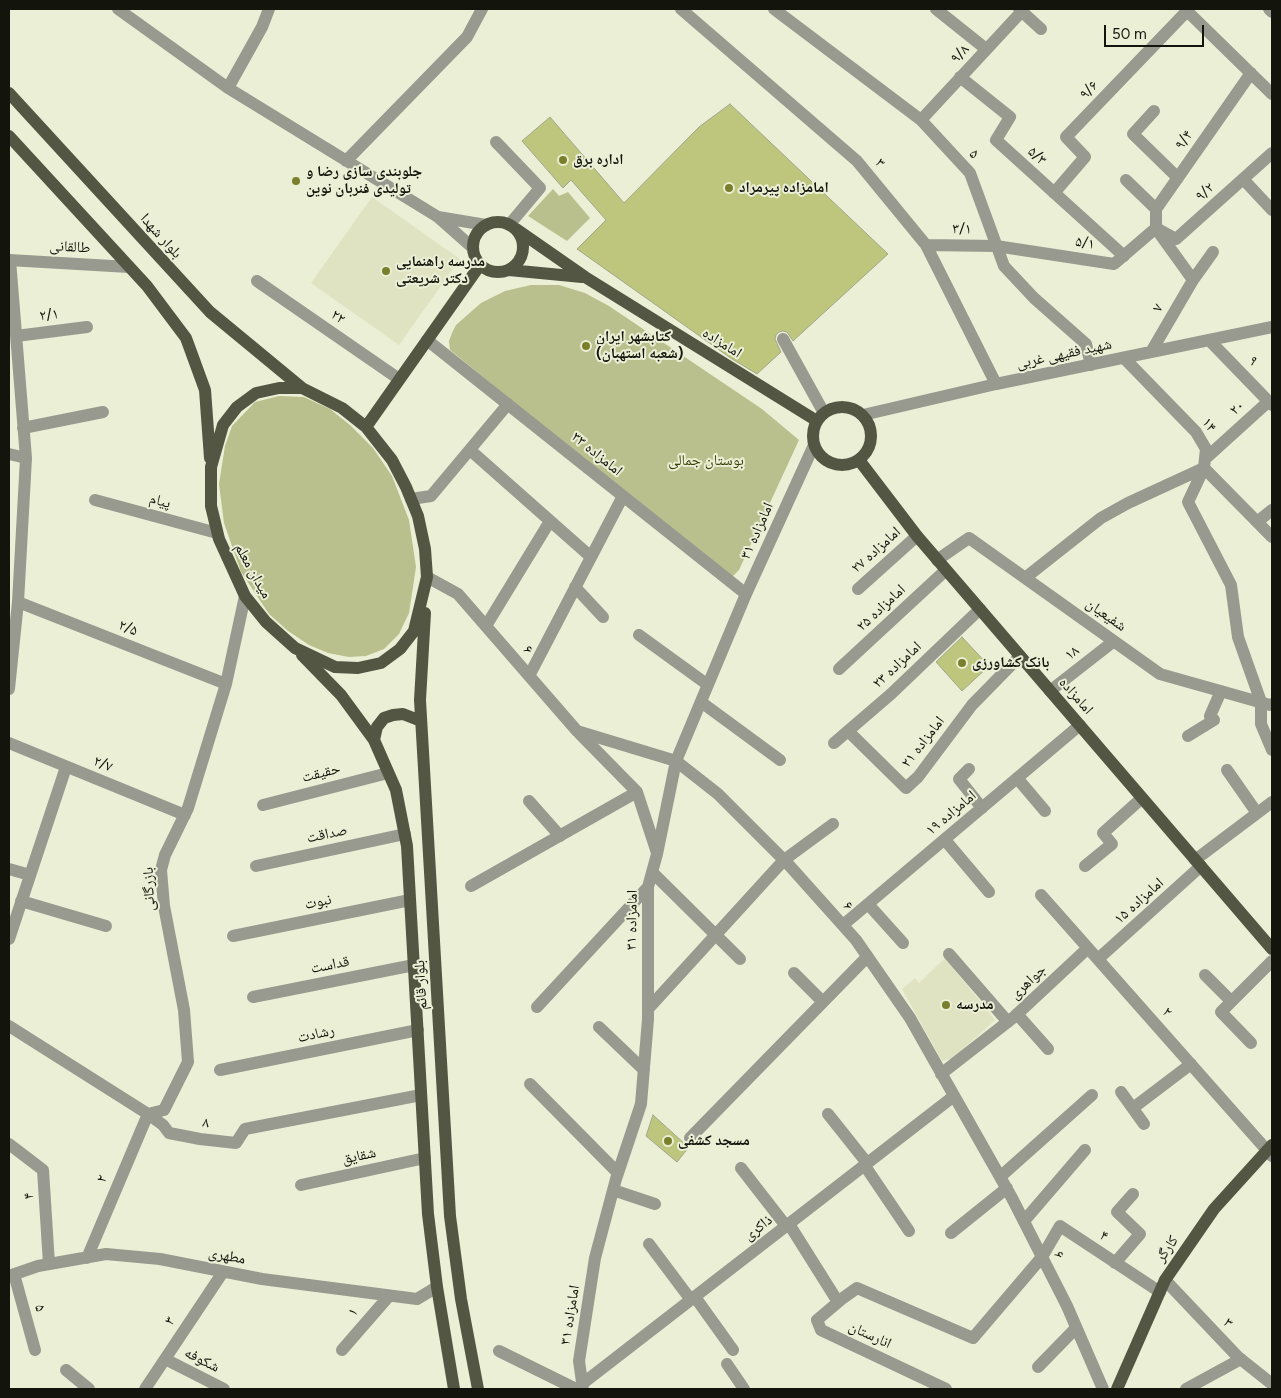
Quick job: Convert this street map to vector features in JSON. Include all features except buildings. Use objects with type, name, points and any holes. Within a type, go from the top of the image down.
[{"type":"main road","name":"بلوار شهدا","points":[[9,93],[210,312],[302,388]]},
{"type":"main road","points":[[9,136],[146,286],[186,338],[205,390],[211,468]]},
{"type":"main road","points":[[494,222],[502,222],[513,227],[523,244],[521,259],[509,270],[494,272],[486,270],[475,259],[473,248],[475,236],[480,229],[494,222]]},
{"type":"main road","name":"امامزاده","points":[[513,227],[584,277],[820,417]]},
{"type":"main road","points":[[366,427],[480,265]]},
{"type":"main road","points":[[509,270],[584,277]]},
{"type":"main road","name":"میدان معلم","points":[[279,388],[302,388],[342,408],[366,427],[392,460],[418,516],[426,549],[427,577],[414,631],[400,649],[381,662],[358,668],[335,667],[295,648],[266,622],[245,596],[217,534],[212,506],[211,468],[223,425],[237,407],[256,393],[279,388]]},
{"type":"main road","points":[[840,407],[856,410],[863,416],[868,422],[872,439],[866,455],[851,464],[842,466],[824,460],[814,445],[813,432],[820,417],[832,409],[840,407]]},
{"type":"main road","name":"امامزاده","points":[[859,460],[937,560],[1272,949]]},
{"type":"main road","name":"بلوار قائم","points":[[427,577],[420,700],[450,1216],[461,1299],[478,1389]]},
{"type":"main road","name":"بلوار قائم","points":[[295,648],[341,695],[374,740],[396,790],[407,846],[428,1214],[437,1287],[454,1389]]},
{"type":"main road","points":[[374,740],[378,727],[384,718],[393,714],[403,714],[421,721]]},
{"type":"main road","name":"کارگر","points":[[1118,1389],[1165,1280],[1214,1209],[1271,1150]]},
{"type":"street","points":[[118,9],[228,88],[438,217],[473,248]]},
{"type":"street","points":[[228,88],[262,27],[269,9]]},
{"type":"street","points":[[346,161],[467,38],[482,9]]},
{"type":"street","name":"۳","points":[[681,9],[857,161],[926,245],[996,384]]},
{"type":"street","name":"۵","points":[[774,9],[920,120],[970,173],[1004,266],[1034,298],[1086,344],[1091,365]]},
{"type":"street","points":[[936,9],[986,49]]},
{"type":"street","points":[[1269,9],[1272,12]]},
{"type":"street","points":[[1021,10],[1041,29]]},
{"type":"street","name":"۹/۸","points":[[920,120],[1021,10]]},
{"type":"street","points":[[1186,10],[1272,94]]},
{"type":"street","name":"۹/۶","points":[[1054,192],[1085,157],[1066,137],[1186,10]]},
{"type":"street","name":"۹/۴","points":[[1156,208],[1251,73]]},
{"type":"street","name":"۵/۳","points":[[960,77],[1010,117],[996,140],[1124,256]]},
{"type":"street","points":[[1154,111],[1134,134],[1178,178]]},
{"type":"street","points":[[496,142],[540,188],[513,227]]},
{"type":"street","name":"۹/۲","points":[[1156,228],[1176,238],[1272,153]]},
{"type":"street","points":[[1243,179],[1272,210]]},
{"type":"street","points":[[1126,180],[1156,208],[1156,228],[1193,280]]},
{"type":"street","points":[[438,217],[486,225]]},
{"type":"street","name":"۵/۱","points":[[996,246],[1114,264],[1156,228]]},
{"type":"street","name":"۳/۱","points":[[926,245],[996,246]]},
{"type":"street","name":"۷","points":[[1151,352],[1193,280],[1213,252]]},
{"type":"street","points":[[9,260],[26,458],[15,545],[18,602],[9,689]]},
{"type":"street","name":"طالقانی","points":[[9,260],[129,267]]},
{"type":"street","name":"۲۲","points":[[258,282],[399,379]]},
{"type":"street","name":"۲/۱","points":[[16,336],[87,327]]},
{"type":"street","name":"شهید فقیهی غربی","points":[[863,416],[996,384],[1272,327]]},
{"type":"street","points":[[783,339],[820,417]]},
{"type":"street","name":"امامزاده ۳۳","points":[[427,340],[746,594]]},
{"type":"street","name":"۹","points":[[1210,340],[1271,403]]},
{"type":"street","name":"۱۴","points":[[1124,358],[1196,432],[1206,449],[1204,464],[1272,537]]},
{"type":"street","name":"۲۰","points":[[1204,464],[1271,403]]},
{"type":"street","points":[[411,499],[431,496],[508,404]]},
{"type":"street","points":[[23,428],[103,412]]},
{"type":"street","name":"امامزاده ۳۱","points":[[581,1388],[579,1361],[596,1258],[613,1190],[641,1104],[648,1009],[648,887],[657,854],[676,761],[746,594],[814,445]]},
{"type":"street","points":[[470,450],[591,557]]},
{"type":"street","points":[[9,454],[26,458]]},
{"type":"street","points":[[1025,578],[1101,518],[1204,464]]},
{"type":"street","points":[[1204,464],[1188,502],[1232,585],[1238,637],[1267,703],[1261,724],[1272,750]]},
{"type":"street","points":[[529,676],[623,496]]},
{"type":"street","name":"پیام","points":[[95,500],[217,534]]},
{"type":"street","points":[[1258,522],[1272,510]]},
{"type":"street","points":[[486,626],[550,521]]},
{"type":"street","name":"امامزاده ۲۷","points":[[858,589],[917,536]]},
{"type":"street","name":"شفیعیان","points":[[937,560],[969,538],[1160,674],[1267,703]]},
{"type":"street","name":"امامزاده ۲۵","points":[[839,669],[946,570]]},
{"type":"street","name":"۶","points":[[427,577],[458,594],[577,731],[676,761],[718,794],[784,860],[856,940],[910,1018],[1007,1188],[1076,1328],[1102,1389]]},
{"type":"street","points":[[575,587],[603,617]]},
{"type":"street","name":"بازرگانی","points":[[148,1114],[164,1110],[188,1062],[184,1010],[164,906],[161,870],[165,855],[188,808],[226,684],[245,596]]},
{"type":"street","name":"۲/۵","points":[[18,602],[226,684]]},
{"type":"street","name":"امامزاده ۲۳","points":[[834,743],[890,694],[980,609]]},
{"type":"street","points":[[639,635],[708,685]]},
{"type":"street","name":"۱۸","points":[[1050,691],[1114,641]]},
{"type":"street","name":"امامزاده ۲۱","points":[[848,731],[906,788],[918,777],[972,705],[1020,656]]},
{"type":"street","points":[[1188,736],[1214,720],[1210,716],[1221,691]]},
{"type":"street","points":[[701,702],[780,760]]},
{"type":"street","name":"امامزاده ۱۹","points":[[843,925],[1080,725]]},
{"type":"street","points":[[577,731],[636,792],[657,854]]},
{"type":"street","name":"۲/۷","points":[[9,743],[185,816]]},
{"type":"street","points":[[9,938],[66,767]]},
{"type":"street","points":[[969,769],[959,779],[982,808]]},
{"type":"street","points":[[1227,770],[1257,813]]},
{"type":"street","name":"حقیقت","points":[[263,805],[388,773]]},
{"type":"street","points":[[1017,778],[1044,811]]},
{"type":"street","points":[[471,886],[636,792]]},
{"type":"street","points":[[1084,866],[1112,844],[1103,833],[1142,798]]},
{"type":"street","points":[[529,800],[560,836]]},
{"type":"street","name":"امامزاده ۱۵","points":[[1098,959],[1198,863],[1272,802]]},
{"type":"street","points":[[648,1009],[784,860],[833,824]]},
{"type":"street","name":"صداقت","points":[[256,866],[405,834]]},
{"type":"street","points":[[945,840],[989,892]]},
{"type":"street","points":[[9,869],[30,875]]},
{"type":"street","points":[[652,872],[740,959]]},
{"type":"street","points":[[537,1007],[648,887]]},
{"type":"street","name":"۲","points":[[1041,895],[1191,1064],[1271,1150]]},
{"type":"street","name":"نبوت","points":[[233,936],[410,900]]},
{"type":"street","points":[[21,901],[106,926]]},
{"type":"street","points":[[868,904],[902,943]]},
{"type":"street","name":"جواهری","points":[[941,1074],[1012,1018],[1088,948]]},
{"type":"street","points":[[949,954],[1012,1018],[1048,1049]]},
{"type":"street","points":[[690,1138],[867,957]]},
{"type":"street","points":[[1251,1043],[1220,1012],[1272,961]]},
{"type":"street","name":"قداست","points":[[253,996],[414,965]]},
{"type":"street","points":[[794,972],[823,1002]]},
{"type":"street","points":[[1204,975],[1231,1001]]},
{"type":"street","name":"۸","points":[[9,1026],[148,1114],[163,1125],[169,1133],[200,1139],[236,1143],[245,1129],[421,1094]]},
{"type":"street","points":[[599,1028],[644,1070]]},
{"type":"street","name":"رشادت","points":[[220,1070],[418,1030]]},
{"type":"street","points":[[1133,1108],[1191,1064]]},
{"type":"street","points":[[530,1084],[618,1173]]},
{"type":"street","points":[[1121,1092],[1144,1124]]},
{"type":"street","points":[[1000,1177],[1092,1095]]},
{"type":"street","name":"ذاکری","points":[[581,1388],[954,1096]]},
{"type":"street","name":"۲","points":[[87,1258],[148,1114]]},
{"type":"street","points":[[828,1114],[866,1164],[908,1231]]},
{"type":"street","name":"۴","points":[[9,1144],[43,1170],[49,1264]]},
{"type":"street","points":[[1024,1221],[1085,1150]]},
{"type":"street","name":"شقایق","points":[[301,1185],[425,1158]]},
{"type":"street","points":[[740,1168],[788,1225],[840,1300],[857,1288],[973,1338],[1042,1257]]},
{"type":"street","points":[[951,1233],[1007,1188]]},
{"type":"street","points":[[613,1190],[655,1204]]},
{"type":"street","points":[[1115,1263],[1140,1234],[1117,1212],[1133,1194]]},
{"type":"street","name":"۴","points":[[1042,1257],[1060,1226],[1160,1292]]},
{"type":"street","points":[[649,1244],[733,1350]]},
{"type":"street","name":"مطهری","points":[[11,1275],[38,1266],[106,1254],[160,1259],[262,1279],[417,1299],[437,1287]]},
{"type":"street","name":"۳","points":[[144,1389],[223,1272]]},
{"type":"street","name":"۵","points":[[11,1275],[35,1350]]},
{"type":"street","name":"۳","points":[[1165,1280],[1242,1359],[1272,1384]]},
{"type":"street","name":"۱","points":[[342,1350],[389,1296]]},
{"type":"street","name":"انارستان","points":[[840,1300],[817,1320],[821,1330],[946,1389]]},
{"type":"street","points":[[1038,1367],[1076,1328]]},
{"type":"street","points":[[499,1351],[581,1388]]},
{"type":"street","name":"شکوفه","points":[[165,1359],[224,1389]]},
{"type":"street","points":[[1186,1389],[1242,1359]]},
{"type":"street","points":[[727,1364],[744,1389]]},
{"type":"street","points":[[66,1370],[88,1389]]},
{"type":"shaded area","name":"مدرسه راهنمایی دکتر شریعتی","points":[[372,197],[460,259],[399,345],[311,283]]},
{"type":"shaded area","name":"مدرسه","points":[[945,958],[995,1020],[953,1058],[942,1061],[902,989],[915,978],[919,983]]},
{"type":"green space","points":[[553,189],[559,196],[568,192],[590,218],[567,241],[528,216]]},
{"type":"green space","name":"بوستان جمالی","points":[[531,285],[559,285],[585,293],[609,306],[762,409],[799,440],[739,570],[730,579],[450,350],[449,341],[456,325],[481,303],[505,291]]},
{"type":"green space","points":[[279,396],[304,397],[330,409],[350,425],[373,448],[392,476],[409,520],[416,567],[409,613],[399,634],[384,649],[366,656],[349,657],[328,653],[309,645],[288,631],[269,614],[241,572],[224,523],[219,484],[225,446],[232,426],[255,402]]},
{"type":"place","name":"اداره برق","points":[[563,160]]},
{"type":"place","name":"جلوبندی سازی رضا و تولیدی فنربان نوین","points":[[296,181]]},
{"type":"place","name":"امامزاده پیرمراد","points":[[729,188]]},
{"type":"place","name":"مدرسه راهنمایی دکتر شریعتی","points":[[386,271]]},
{"type":"place","name":"کتابشهر ایران (شعبه استهبان)","points":[[586,346]]},
{"type":"place","name":"بانک کشاورزی","points":[[962,663]]},
{"type":"place","name":"مدرسه","points":[[946,1005]]},
{"type":"place","name":"مسجد کشفی","points":[[668,1141]]}]
